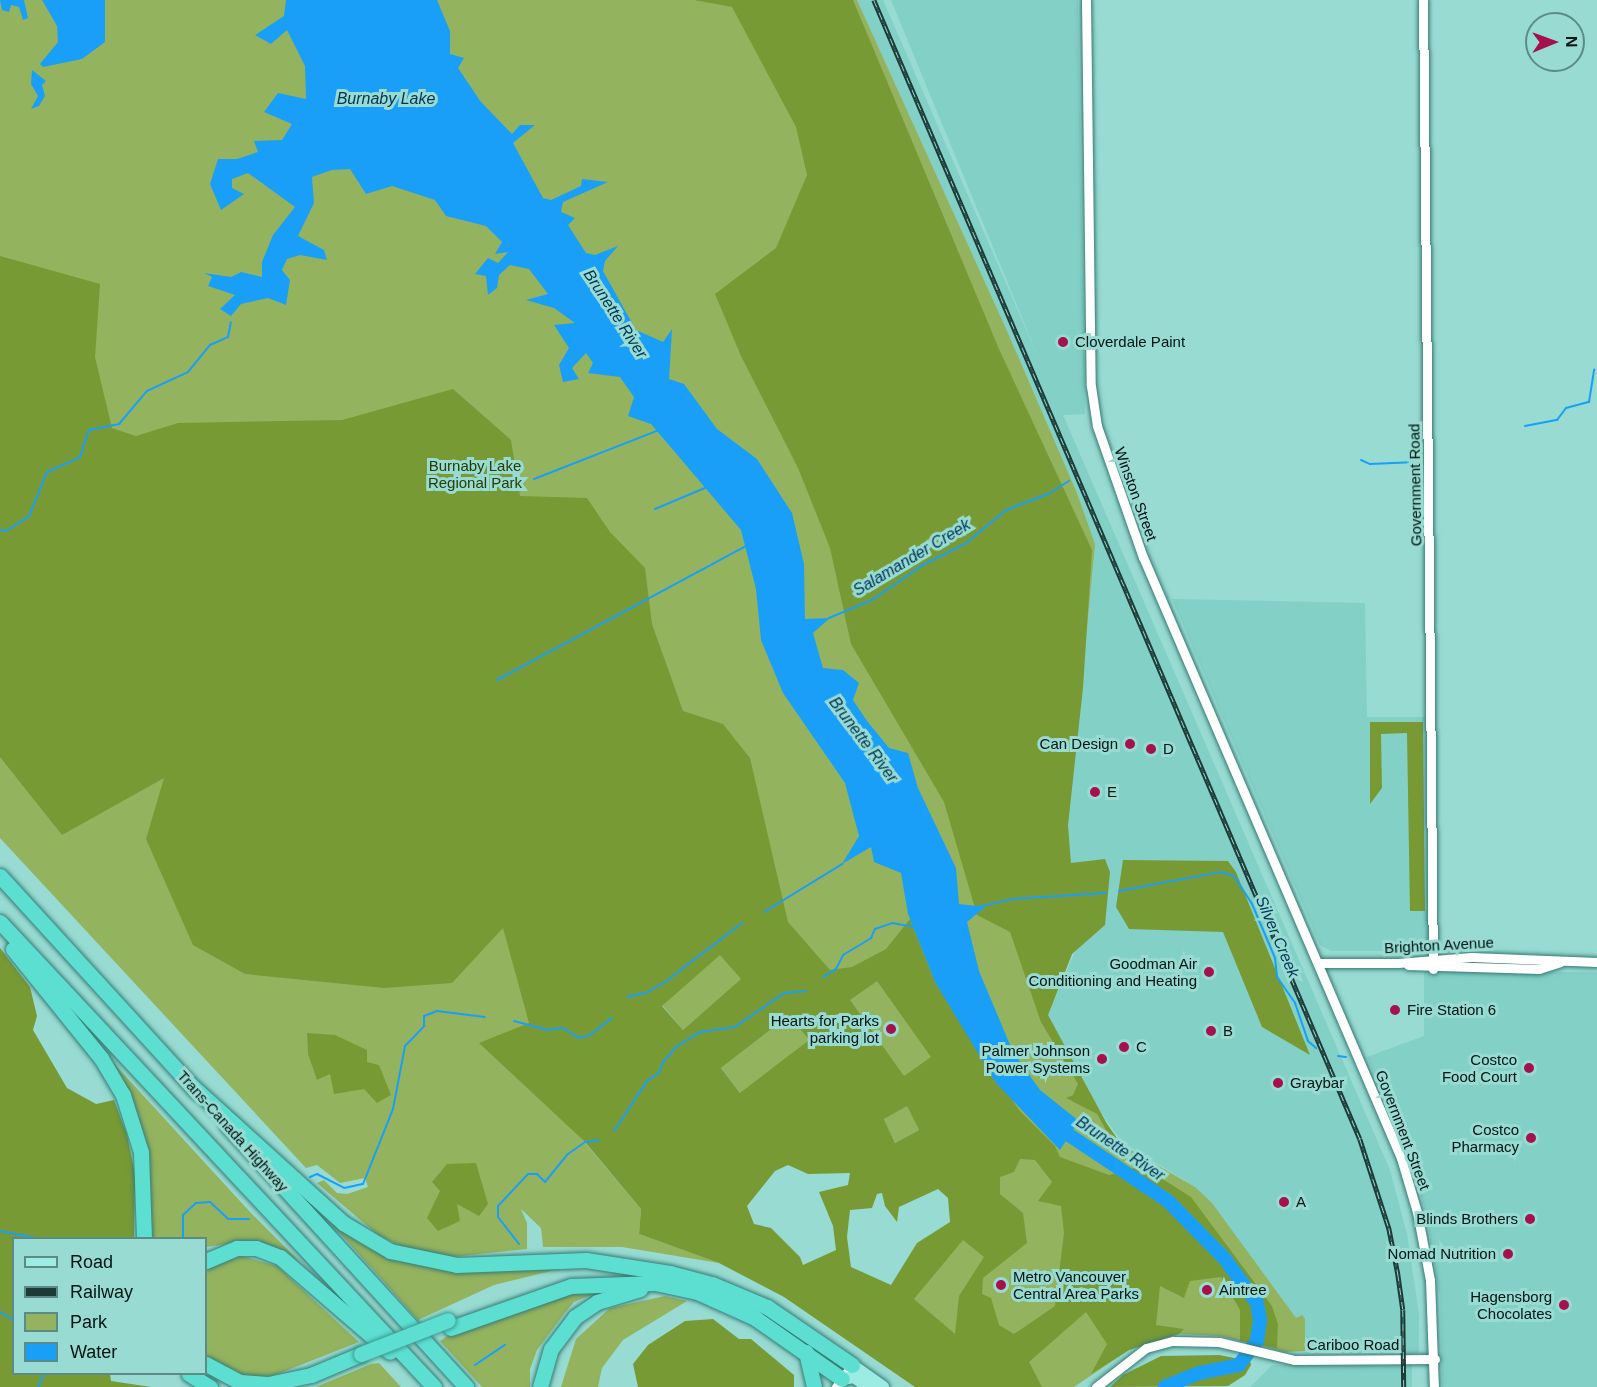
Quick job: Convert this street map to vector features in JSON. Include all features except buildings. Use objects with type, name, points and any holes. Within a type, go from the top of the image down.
[{"type":"highway","name":"Trans-Canada Highway","points":[[0,876],[465,1387]]},
{"type":"highway","name":"Trans-Canada Highway","points":[[0,922],[434,1387]]},
{"type":"highway","points":[[0,933],[80,1030],[123,1095],[141,1152],[144,1237]]},
{"type":"highway","points":[[192,1086],[343,1223],[390,1251],[457,1265],[586,1260],[673,1280],[712,1284],[767,1307],[852,1365]]},
{"type":"highway","points":[[207,1261],[237,1248],[256,1248],[280,1257],[378,1344],[423,1375]]},
{"type":"highway","points":[[540,1387],[547,1360],[558,1337],[586,1309],[623,1292],[673,1280]]},
{"type":"highway","points":[[207,1365],[240,1382],[268,1384],[310,1375],[363,1358],[450,1324],[572,1287],[673,1280],[755,1318],[806,1352],[844,1384]]},
{"type":"highway","points":[[806,1352],[814,1387]]},
{"type":"highway","points":[[304,1387],[363,1358]]},
{"type":"highway","points":[[191,1375],[210,1387]]},
{"type":"main road","points":[[852,1365],[883,1387]]},
{"type":"main road","points":[[844,1384],[854,1377],[868,1387]]},
{"type":"street","name":"Winston Street","points":[[1086,0],[1091,386],[1097,426],[1143,557],[1318,963]]},
{"type":"street","name":"Government Road","points":[[1424,0],[1433,969]]},
{"type":"street","name":"Brighton Avenue","points":[[1318,963],[1398,963],[1433,957],[1540,957],[1560,962],[1597,962]]},
{"type":"street","name":"Brighton Avenue","points":[[1398,963],[1433,969],[1539,969],[1560,962]]},
{"type":"street","name":"Government Street","points":[[1318,963],[1410,1186],[1430,1280],[1435,1359],[1434,1387]]},
{"type":"street","name":"Cariboo Road","points":[[1096,1387],[1123,1363],[1154,1345],[1187,1340],[1230,1345],[1264,1354],[1316,1360],[1435,1359]]},
{"type":"street","points":[[844,1384],[852,1365]]},
{"type":"shaded area","points":[[857,0],[883,0],[1042,366],[891,0],[1078,0],[1085,414],[1063,415],[1390,1170],[1407,1234],[1419,1314],[1419,1352],[1412,1354],[1412,1387],[1250,1387],[1272,1365],[1400,1366],[1403,1353],[1394,1352],[1393,1344],[1308,1347],[1307,1339],[1195,1187],[1122,1142],[1100,1111],[1048,1015],[1089,919],[1071,863],[1068,825],[1094,544],[1077,493],[1008,333]]},
{"type":"shaded area","points":[[1172,599],[1365,603],[1367,717],[1428,717],[1430,946],[1425,951],[1331,951],[1320,945]]},
{"type":"shaded area","points":[[1424,972],[1597,972],[1597,1387],[1442,1387],[1440,1296],[1426,1213],[1406,1146],[1367,1057],[1424,1036]]},
{"type":"green space","name":"Burnaby Lake Regional Park","points":[[0,0],[857,0],[1008,333],[1077,493],[1095,544],[1068,825],[1072,954],[1048,1015],[1107,1124],[1121,1144],[1195,1187],[1212,1203],[1296,1318],[1302,1315],[1305,1319],[1305,1351],[1285,1352],[1220,1336],[1179,1334],[1129,1350],[1074,1387],[1025,1387],[900,1299],[982,1185],[710,885],[547,1106],[576,1132],[641,1209],[639,1234],[719,1263],[622,1247],[543,1247],[541,1228],[521,1209],[527,1223],[527,1249],[452,1257],[415,1253],[378,1235],[317,1183],[324,1180],[337,1193],[347,1194],[368,1187],[365,1178],[340,1183],[317,1165],[306,1168],[0,838]]},
{"type":"green space","points":[[694,0],[853,0],[999,349],[1092,550],[1083,688],[1068,825],[1071,863],[1105,859],[1110,872],[1105,925],[1072,954],[1048,1015],[1107,1124],[1121,1144],[1106,1130],[1097,1114],[1066,1098],[1073,1095],[1078,1084],[1041,1022],[1010,932],[977,915],[944,802],[851,644],[830,548],[798,468],[741,356],[715,294],[776,248],[807,175],[796,127],[732,7]]},
{"type":"green space","points":[[0,256],[100,284],[95,357],[112,428],[136,436],[178,423],[342,420],[453,389],[511,440],[520,496],[587,498],[610,532],[645,568],[652,624],[683,711],[723,724],[750,758],[788,922],[830,970],[852,967],[886,949],[910,919],[935,982],[1019,1110],[1055,1146],[1060,1157],[1109,1175],[1142,1166],[1191,1197],[1272,1306],[1278,1324],[1277,1348],[1240,1341],[1240,1310],[1221,1277],[1190,1281],[1184,1298],[1160,1286],[1156,1325],[1184,1329],[1179,1334],[1129,1350],[1091,1374],[1107,1344],[1086,1312],[1029,1362],[1042,1387],[915,1387],[784,1297],[719,1263],[639,1234],[641,1209],[585,1142],[479,1043],[529,1023],[503,928],[452,983],[384,988],[245,974],[193,945],[146,839],[164,778],[62,835],[0,757]],"holes":[[[720,955],[741,979],[683,1030],[662,1006]],[[877,981],[931,1057],[904,1076],[850,1000]],[[789,1015],[809,1040],[740,1093],[721,1068]],[[907,1106],[919,1130],[895,1143],[884,1119]],[[1020,1159],[1035,1160],[1052,1182],[1038,1201],[1061,1206],[1064,1233],[1055,1306],[1014,1334],[999,1325],[991,1298],[982,1294],[983,1278],[1027,1243],[1023,1213],[1000,1194],[1000,1177],[1014,1172]],[[788,1165],[808,1174],[850,1173],[848,1185],[819,1192],[833,1226],[836,1250],[803,1265],[800,1257],[771,1228],[754,1224],[747,1206],[775,1171]],[[938,1189],[948,1198],[950,1222],[917,1243],[891,1285],[851,1267],[847,1237],[850,1210],[872,1208],[877,1194],[882,1193],[885,1206],[897,1222],[899,1207]],[[963,1240],[984,1257],[959,1296],[955,1334],[914,1299]]]},
{"type":"green space","points":[[1370,722],[1423,722],[1425,911],[1410,911],[1407,733],[1381,734],[1382,788],[1370,804]]},
{"type":"green space","points":[[1123,860],[1228,861],[1236,872],[1310,1055],[1262,1027],[1223,932],[1129,929],[1116,907]]},
{"type":"green space","points":[[0,948],[30,987],[37,1016],[33,1030],[67,1088],[96,1104],[114,1100],[127,1135],[135,1174],[134,1237],[12,1237],[12,1375],[110,1375],[111,1381],[151,1387],[0,1387]]},
{"type":"green space","points":[[720,954],[742,979],[683,1030],[662,1005]]},
{"type":"green space","points":[[789,1014],[809,1040],[741,1094],[721,1068]]},
{"type":"green space","points":[[307,1033],[335,1035],[367,1050],[367,1062],[379,1065],[391,1095],[377,1103],[364,1089],[334,1094],[330,1074],[317,1080],[308,1054]]},
{"type":"green space","points":[[107,1056],[250,1212],[301,1263],[285,1251],[249,1241],[207,1247],[207,1237],[147,1237],[146,1166]]},
{"type":"green space","points":[[907,1105],[919,1130],[895,1143],[884,1119]]},
{"type":"green space","points":[[476,1163],[488,1204],[479,1216],[457,1204],[460,1221],[438,1231],[427,1218],[440,1191],[432,1182],[447,1164]]},
{"type":"green space","points":[[330,1222],[360,1243],[396,1260],[448,1270],[580,1264],[494,1285],[418,1320]]},
{"type":"green space","points":[[242,1256],[277,1266],[359,1342],[270,1377],[247,1378],[207,1358],[207,1269]]},
{"type":"green space","points":[[593,1287],[610,1287],[574,1302],[564,1314],[537,1350],[530,1369],[530,1387],[482,1387],[440,1341],[453,1332]]},
{"type":"green space","points":[[665,1296],[687,1301],[623,1340],[602,1368],[598,1387],[561,1387],[576,1339],[610,1308]]},
{"type":"green space","points":[[713,1319],[739,1339],[751,1339],[794,1375],[794,1387],[638,1387],[633,1364],[648,1345],[685,1321]]},
{"type":"green space","points":[[1219,1355],[1250,1361],[1251,1365],[1245,1375],[1228,1386],[1110,1387],[1123,1375],[1161,1356]]},
{"type":"green space","points":[[379,1363],[401,1387],[316,1387],[371,1364]]},
{"type":"water","points":[[0,0],[24,0],[28,18],[23,20],[19,7],[11,5],[9,12],[2,10]]},
{"type":"water","points":[[42,0],[105,0],[105,42],[82,59],[43,67],[40,64],[58,42],[57,26]]},
{"type":"water","name":"Burnaby Lake","points":[[286,0],[437,0],[450,31],[450,54],[464,58],[458,68],[481,102],[512,134],[520,125],[535,125],[513,143],[543,198],[551,200],[581,186],[582,179],[608,182],[563,202],[561,212],[575,218],[568,225],[586,253],[595,255],[618,246],[605,261],[603,271],[636,330],[663,342],[672,329],[669,379],[684,384],[717,429],[757,459],[792,513],[804,564],[805,619],[830,618],[813,633],[823,668],[843,670],[859,683],[853,700],[867,721],[889,748],[908,753],[918,788],[956,868],[959,904],[985,907],[967,922],[979,971],[1013,1052],[1040,1090],[1079,1121],[1060,1150],[996,1083],[935,982],[908,914],[901,873],[874,862],[871,847],[842,864],[859,836],[845,783],[783,693],[761,640],[756,589],[741,530],[651,424],[628,416],[634,397],[620,377],[588,373],[593,363],[586,353],[572,368],[579,379],[563,382],[559,365],[569,348],[554,325],[575,323],[554,308],[526,300],[548,294],[529,269],[510,265],[499,275],[497,288],[488,295],[486,276],[475,274],[488,258],[498,263],[508,252],[495,254],[502,242],[486,226],[446,216],[435,200],[392,186],[366,194],[350,169],[332,170],[312,177],[314,203],[298,236],[324,250],[327,260],[300,255],[287,259],[282,270],[290,280],[286,305],[268,298],[241,304],[231,316],[220,309],[235,295],[208,286],[212,277],[204,273],[231,277],[241,272],[262,277],[262,262],[273,235],[295,207],[248,173],[232,179],[232,188],[244,194],[221,210],[210,184],[218,159],[237,159],[258,152],[254,141],[282,140],[292,124],[264,112],[278,93],[306,99],[305,66],[287,30],[271,44],[255,35],[284,16]]},
{"type":"water","points":[[32,70],[46,81],[42,85],[45,96],[39,106],[31,109],[38,96],[31,84]]},
{"type":"waterway","points":[[0,530],[6,531],[29,516],[47,472],[80,457],[89,430],[119,424],[147,391],[188,372],[210,345],[228,337],[231,322]]},
{"type":"waterway","name":"Salamander Creek","points":[[1525,426],[1557,420],[1566,408],[1589,402],[1594,369]]},
{"type":"waterway","points":[[534,479],[659,430]]},
{"type":"waterway","name":"Salamander Creek","points":[[1361,460],[1370,464],[1417,462]]},
{"type":"waterway","name":"Salamander Creek","points":[[829,618],[872,600],[923,565],[965,544],[1006,510],[1048,494],[1069,481]]},
{"type":"waterway","points":[[655,509],[707,487]]},
{"type":"waterway","points":[[497,680],[746,546]]},
{"type":"waterway","points":[[764,912],[842,864]]},
{"type":"waterway","name":"Silver Creek","points":[[1119,891],[1221,872],[1234,876],[1252,904],[1275,958],[1277,977],[1295,1003],[1308,1041],[1316,1048]]},
{"type":"waterway","name":"Silver Creek","points":[[978,907],[1012,899],[1106,893]]},
{"type":"waterway","points":[[627,997],[646,993],[665,982],[742,923]]},
{"type":"waterway","points":[[823,977],[836,969],[843,955],[871,938],[875,929],[892,923],[914,927]]},
{"type":"waterway","points":[[614,1131],[647,1081],[659,1073],[663,1062],[676,1047],[700,1032],[735,1027],[784,993],[806,991]]},
{"type":"waterway","points":[[310,1177],[317,1174],[344,1188],[363,1184],[393,1109],[405,1046],[424,1026],[424,1016],[437,1011],[485,1017]]},
{"type":"waterway","points":[[514,1021],[548,1030],[563,1028],[579,1038],[590,1035],[612,1018]]},
{"type":"waterway","name":"Silver Creek","points":[[1338,1056],[1346,1057]]},
{"type":"waterway","name":"Brunette River","points":[[1054,1125],[1168,1201],[1225,1259],[1257,1303],[1260,1320],[1257,1341],[1239,1365],[1199,1373],[1165,1387]]},
{"type":"waterway","points":[[519,1244],[498,1217],[498,1206],[528,1174],[537,1174],[545,1182],[568,1154],[585,1142],[599,1140]]},
{"type":"waterway","points":[[183,1237],[183,1215],[196,1203],[210,1202],[228,1219],[249,1219]]},
{"type":"waterway","points":[[0,1231],[32,1237]]},
{"type":"waterway","points":[[0,1312],[12,1319]]},
{"type":"waterway","points":[[475,1365],[505,1345]]},
{"type":"waterway","points":[[38,1387],[44,1375]]},
{"type":"railway","points":[[874,0],[1360,1139],[1389,1228],[1398,1274],[1403,1310],[1404,1387]]},
{"type":"place","name":"Cloverdale Paint","points":[[1063,342]]},
{"type":"place","name":"Can Design","points":[[1130,744]]},
{"type":"place","name":"D","points":[[1151,749]]},
{"type":"place","name":"E","points":[[1095,792]]},
{"type":"place","name":"Goodman Air Conditioning and Heating","points":[[1209,972]]},
{"type":"place","name":"Fire Station 6","points":[[1395,1010]]},
{"type":"place","name":"Hearts for Parks parking lot","points":[[891,1029]]},
{"type":"place","name":"B","points":[[1211,1031]]},
{"type":"place","name":"C","points":[[1124,1047]]},
{"type":"place","name":"Palmer Johnson Power Systems","points":[[1102,1059]]},
{"type":"place","name":"Costco Food Court","points":[[1529,1068]]},
{"type":"place","name":"Graybar","points":[[1278,1083]]},
{"type":"place","name":"Costco Pharmacy","points":[[1531,1138]]},
{"type":"place","name":"A","points":[[1284,1202]]},
{"type":"place","name":"Blinds Brothers","points":[[1530,1219]]},
{"type":"place","name":"Nomad Nutrition","points":[[1508,1254]]},
{"type":"place","name":"Metro Vancouver Central Area Parks","points":[[1001,1285]]},
{"type":"place","name":"Aintree","points":[[1207,1290]]},
{"type":"place","name":"Hagensborg Chocolates","points":[[1564,1305]]}]
